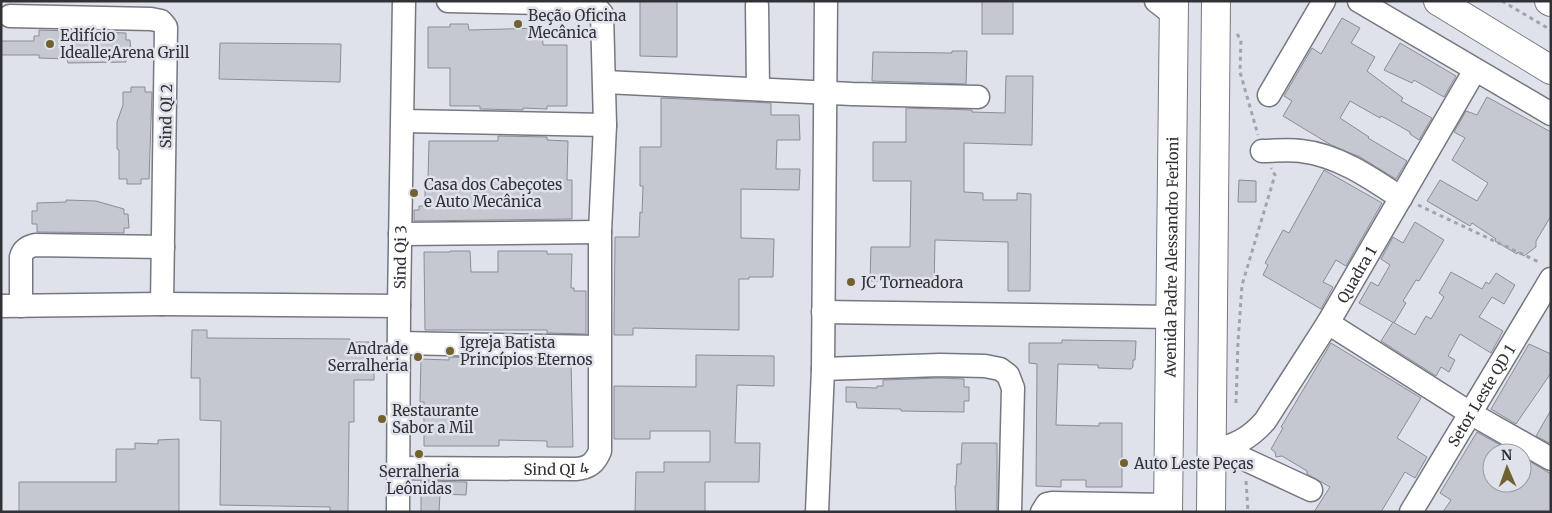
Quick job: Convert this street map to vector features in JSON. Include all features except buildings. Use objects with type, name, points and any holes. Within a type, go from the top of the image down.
[{"type":"main road","points":[[1210,512],[1223,458],[1211,419],[1216,1]]},
{"type":"main road","points":[[1438,1],[1551,70]]},
{"type":"main road","name":"Avenida Padre Alessandro Ferloni","points":[[1168,6],[1171,317],[1168,508]]},
{"type":"main road","points":[[1170,420],[1189,427],[1198,427],[1211,419]]},
{"type":"main road","points":[[1169,473],[1173,465],[1180,460],[1201,461],[1207,466],[1223,458]]},
{"type":"street","name":"Sind Qi 3","points":[[398,512],[404,1]]},
{"type":"street","name":"Sind QI 4","points":[[398,468],[576,469],[590,466],[596,460],[600,451],[600,232],[605,124],[602,14],[596,6],[588,4],[448,1]]},
{"type":"street","points":[[817,512],[822,369],[826,1]]},
{"type":"street","points":[[1269,95],[1324,1]]},
{"type":"street","points":[[1359,1],[1551,114]]},
{"type":"street","points":[[757,5],[758,89]]},
{"type":"street","name":"Sind QI 2","points":[[10,16],[151,18],[161,22],[166,27],[162,304]]},
{"type":"street","name":"Quadra 1","points":[[1223,458],[1238,444],[1255,433],[1265,421],[1328,323],[1475,70]]},
{"type":"street","points":[[605,82],[978,98]]},
{"type":"street","points":[[403,121],[605,124]]},
{"type":"street","points":[[1262,151],[1301,151],[1334,160],[1362,173],[1401,198]]},
{"type":"street","points":[[400,234],[600,232]]},
{"type":"street","points":[[163,248],[29,246],[22,253],[11,306],[162,304],[399,306]]},
{"type":"street","name":"Setor Leste QD 1","points":[[1411,512],[1470,413],[1546,272]]},
{"type":"street","points":[[823,312],[1171,317]]},
{"type":"street","points":[[1328,323],[1470,413],[1551,459]]},
{"type":"street","points":[[400,343],[599,347]]},
{"type":"street","points":[[822,369],[940,365],[984,366],[1000,369],[1008,375],[1013,388],[1010,512]]},
{"type":"street","points":[[1223,458],[1311,490]]},
{"type":"street","points":[[1042,512],[1048,504],[1052,503],[1168,508]]},
{"type":"path","points":[[1502,1],[1551,30]]},
{"type":"path","points":[[1216,32],[1235,32],[1241,40],[1240,72],[1262,151],[1275,175],[1242,285],[1235,406]]},
{"type":"path","points":[[1401,198],[1546,272]]},
{"type":"path","points":[[1223,458],[1247,486],[1248,512]]},
{"type":"place","name":"Beção Oficina Mecânica","points":[[518,24]]},
{"type":"place","name":"Edifício Idealle;Arena Grill","points":[[50,44]]},
{"type":"place","name":"Casa dos Cabeçotes e Auto Mecânica","points":[[414,193]]},
{"type":"place","name":"JC Torneadora","points":[[851,282]]},
{"type":"place","name":"Igreja Batista Princípios Eternos","points":[[450,351]]},
{"type":"place","name":"Andrade Serralheria","points":[[418,357]]},
{"type":"place","name":"Restaurante Sabor a Mil","points":[[382,419]]},
{"type":"place","name":"Serralheria Leônidas","points":[[419,454]]},
{"type":"place","name":"Auto Leste Peças","points":[[1124,463]]}]
